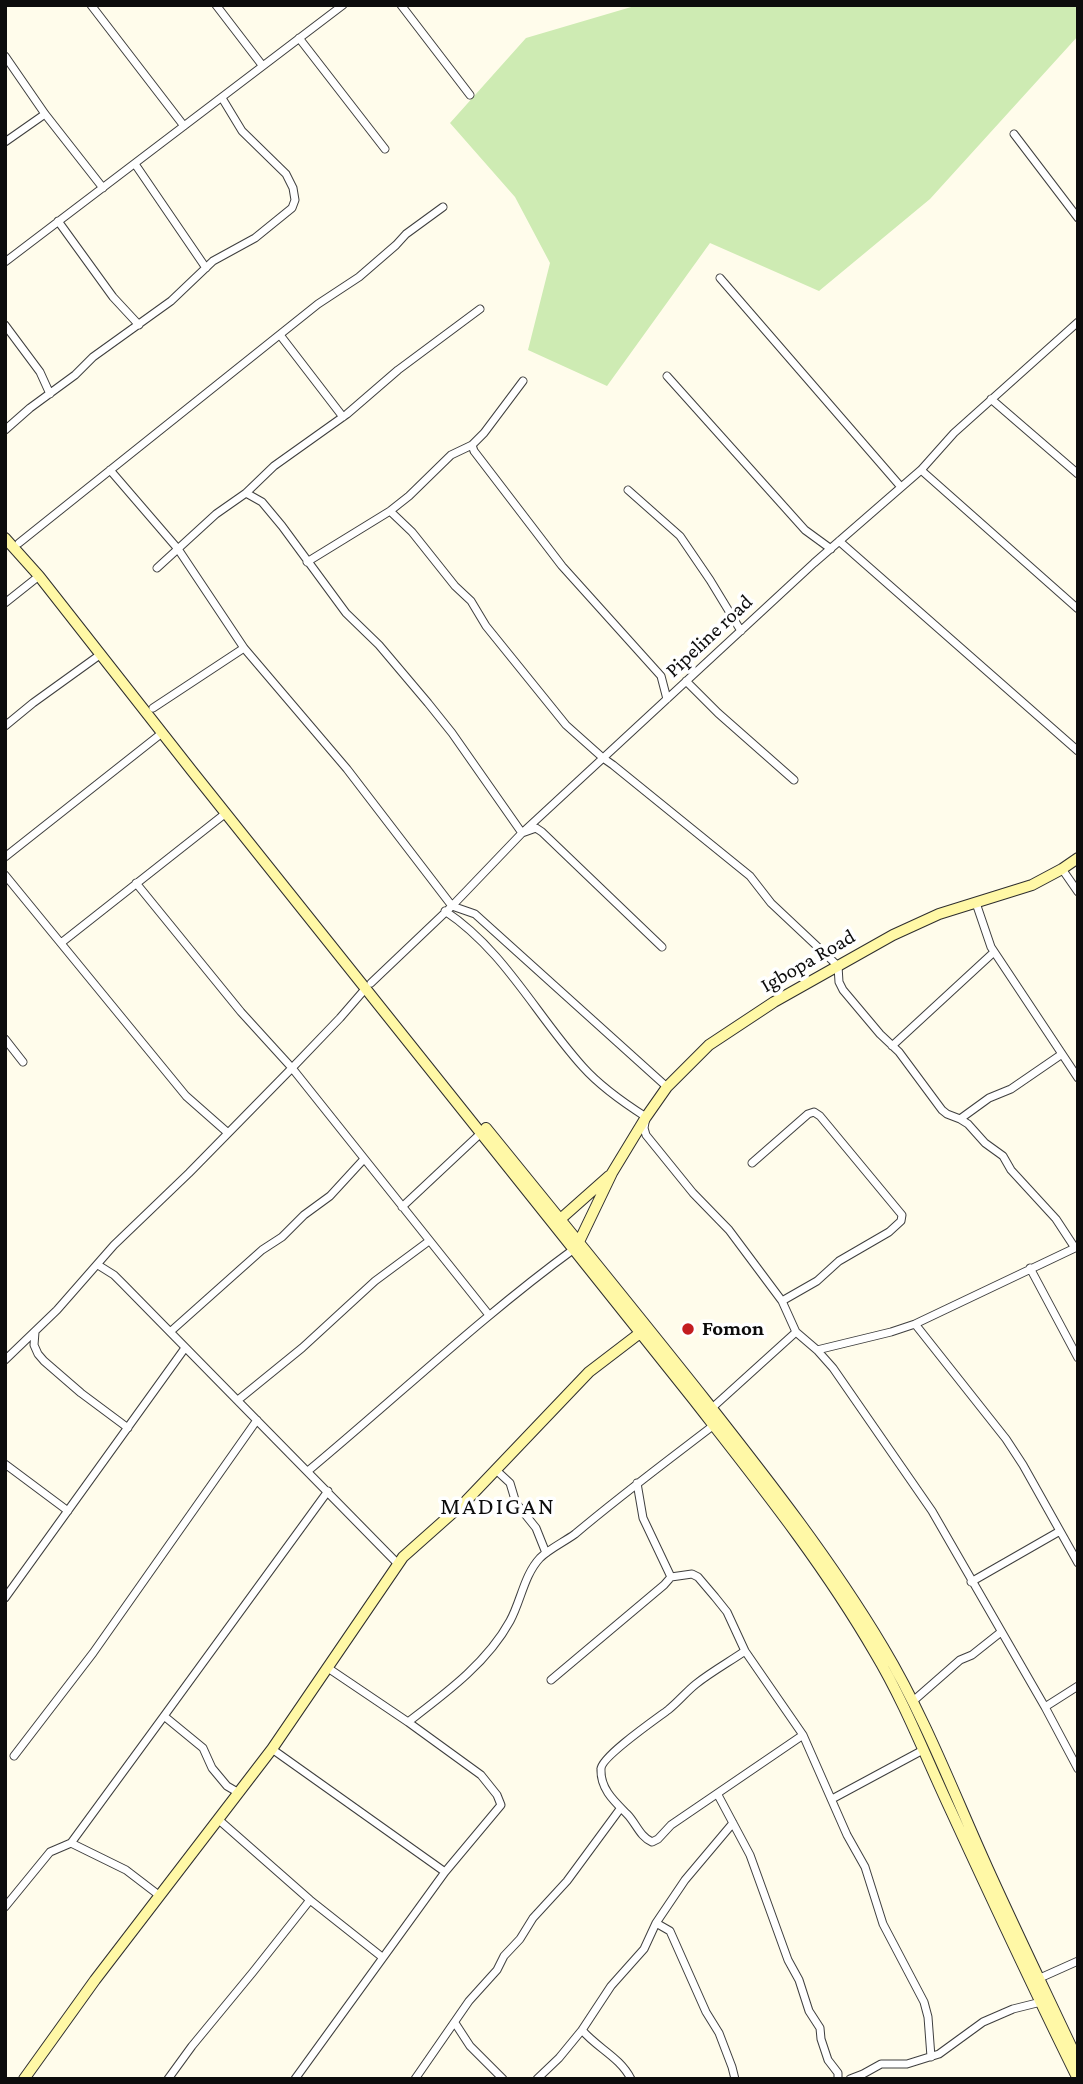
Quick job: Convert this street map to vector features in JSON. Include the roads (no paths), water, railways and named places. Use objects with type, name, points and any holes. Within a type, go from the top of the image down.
[{"type":"main road","points":[[5,527],[44,571],[153,708],[481,1133],[712,1408],[825,1557],[884,1649],[934,1744],[988,1869],[1078,2061]]},
{"type":"main road","points":[[5,538],[39,576],[226,813],[368,985],[557,1222]]},
{"type":"main road","name":"Igbopa Road","points":[[612,1173],[667,1087],[709,1045],[774,1002],[904,929],[939,914],[1032,886],[1078,858]]},
{"type":"main road","points":[[557,1222],[612,1173]]},
{"type":"main road","points":[[577,1245],[612,1173]]},
{"type":"main road","points":[[577,1245],[640,1333],[774,1502],[831,1583],[876,1654],[1078,2079]]},
{"type":"main road","points":[[24,2079],[95,1980],[272,1749],[398,1564],[496,1470],[589,1372],[640,1333]]},
{"type":"street","points":[[91,5],[184,126]]},
{"type":"street","points":[[216,5],[262,65]]},
{"type":"street","points":[[5,262],[343,5]]},
{"type":"street","points":[[401,5],[470,96]]},
{"type":"street","points":[[299,38],[385,149]]},
{"type":"street","points":[[5,56],[45,114],[103,188]]},
{"type":"street","points":[[5,430],[83,369],[93,357],[171,301],[206,268],[255,237],[292,208],[295,200],[293,188],[286,174],[242,131],[222,98]]},
{"type":"street","points":[[5,142],[45,114]]},
{"type":"street","points":[[1014,134],[1078,218]]},
{"type":"street","points":[[135,164],[206,268]]},
{"type":"street","points":[[19,543],[318,304],[359,277],[406,234],[443,207]]},
{"type":"street","points":[[58,221],[113,297],[139,326]]},
{"type":"street","points":[[720,278],[901,487]]},
{"type":"street","points":[[157,568],[274,466],[343,417],[398,370],[480,309]]},
{"type":"street","name":"Pipeline road","points":[[5,1360],[57,1310],[114,1245],[189,1174],[292,1068],[368,985],[522,833],[839,541],[921,470],[954,433],[1078,322]]},
{"type":"street","points":[[5,326],[40,372],[50,394]]},
{"type":"street","points":[[280,335],[343,417]]},
{"type":"street","points":[[667,376],[805,530],[831,549]]},
{"type":"street","points":[[307,562],[390,510],[409,496],[451,455],[472,445],[523,381]]},
{"type":"street","points":[[991,399],[1078,474]]},
{"type":"street","points":[[472,445],[562,566],[661,676],[667,699]]},
{"type":"street","points":[[110,470],[178,549],[244,648],[347,769],[448,908],[490,949],[584,1068],[646,1117],[646,1135],[693,1193],[729,1230],[782,1301],[796,1332],[833,1368],[932,1511],[1078,1769]]},
{"type":"street","points":[[921,470],[1078,608]]},
{"type":"street","points":[[628,490],[680,536],[741,631]]},
{"type":"street","points":[[246,492],[262,502],[346,613],[379,645],[436,713],[522,833],[536,828],[542,832],[662,947]]},
{"type":"street","points":[[390,510],[471,601],[486,626],[566,724],[603,758],[750,876],[771,903],[838,965],[839,982],[843,989],[905,1060],[942,1110],[947,1115],[960,1119],[1003,1156],[1011,1170],[1056,1219],[1077,1247],[915,1324],[817,1350]]},
{"type":"street","points":[[839,541],[1078,751]]},
{"type":"street","points":[[5,603],[39,576]]},
{"type":"street","points":[[153,708],[244,648]]},
{"type":"street","points":[[5,726],[101,654]]},
{"type":"street","points":[[686,681],[794,780]]},
{"type":"street","points":[[5,858],[162,733]]},
{"type":"street","points":[[61,943],[226,813]]},
{"type":"street","points":[[1062,869],[1078,891]]},
{"type":"street","points":[[5,875],[186,1096],[228,1133]]},
{"type":"street","points":[[136,883],[242,1012],[292,1068],[489,1315]]},
{"type":"street","points":[[976,902],[994,952],[1078,1078]]},
{"type":"street","points":[[448,908],[475,914],[667,1087]]},
{"type":"street","points":[[892,1046],[994,952]]},
{"type":"street","points":[[5,1039],[23,1062]]},
{"type":"street","points":[[960,1119],[989,1098],[1011,1089],[1062,1054]]},
{"type":"street","points":[[752,1163],[808,1114],[814,1112],[902,1215],[901,1221],[889,1231],[839,1261],[817,1281],[782,1301]]},
{"type":"street","points":[[402,1207],[481,1133]]},
{"type":"street","points":[[170,1332],[262,1250],[282,1237],[304,1215],[330,1196],[364,1159]]},
{"type":"street","points":[[238,1400],[302,1348],[375,1281],[429,1241]]},
{"type":"street","points":[[308,1471],[489,1315],[577,1245]]},
{"type":"street","points":[[98,1265],[114,1275],[398,1564]]},
{"type":"street","points":[[1030,1268],[1078,1358]]},
{"type":"street","points":[[915,1324],[1006,1438],[1078,1563]]},
{"type":"street","points":[[35,1332],[34,1345],[44,1361],[128,1428]]},
{"type":"street","points":[[712,1408],[796,1332]]},
{"type":"street","points":[[5,1598],[185,1348]]},
{"type":"street","points":[[14,1756],[93,1653],[257,1420]]},
{"type":"street","points":[[408,1722],[462,1680],[495,1643],[510,1620],[532,1569],[546,1553],[566,1541],[714,1426]]},
{"type":"street","points":[[5,1464],[68,1511]]},
{"type":"street","points":[[496,1470],[510,1483],[516,1503],[536,1528],[546,1553]]},
{"type":"street","points":[[638,1483],[643,1518],[671,1577]]},
{"type":"street","points":[[5,1907],[9,1897],[50,1852],[72,1843],[328,1492]]},
{"type":"street","points":[[971,1582],[1060,1531]]},
{"type":"street","points":[[551,1680],[664,1586],[671,1577],[687,1574],[698,1577],[727,1612],[745,1651],[803,1735],[847,1835],[865,1867],[883,1924],[924,2002],[931,2057]]},
{"type":"street","points":[[912,1702],[960,1660],[972,1655],[1001,1632]]},
{"type":"street","points":[[745,1651],[696,1684],[673,1706],[643,1726],[603,1761],[600,1767],[605,1789],[647,1840],[652,1842],[671,1825],[803,1735]]},
{"type":"street","points":[[295,2079],[445,1872],[500,1805],[491,1786],[481,1775],[328,1668]]},
{"type":"street","points":[[1045,1707],[1078,1686]]},
{"type":"street","points":[[164,1717],[203,1748],[212,1768],[227,1786],[239,1793]]},
{"type":"street","points":[[272,1749],[445,1872]]},
{"type":"street","points":[[832,1799],[923,1750]]},
{"type":"street","points":[[718,1795],[754,1865],[788,1960],[799,1980],[809,2011],[820,2028],[828,2060],[838,2073],[838,2079]]},
{"type":"street","points":[[415,2079],[474,1995],[493,1975],[533,1918],[567,1881],[620,1809]]},
{"type":"street","points":[[219,1820],[382,1957]]},
{"type":"street","points":[[537,2079],[582,2030],[611,1986],[644,1948],[656,1923],[685,1880],[733,1822]]},
{"type":"street","points":[[72,1843],[126,1870],[160,1896]]},
{"type":"street","points":[[168,2079],[310,1899]]},
{"type":"street","points":[[656,1923],[670,1931],[706,2012],[719,2033],[735,2079]]},
{"type":"street","points":[[1040,1978],[1078,1961]]},
{"type":"street","points":[[850,2079],[881,2064],[907,2064],[931,2057],[944,2051],[983,2022],[1013,2009],[1041,2002]]},
{"type":"street","points":[[455,2023],[471,2046],[503,2079]]},
{"type":"street","points":[[582,2030],[590,2040],[618,2061],[631,2079]]},
{"type":"place","name":"Fomon","points":[[688,1329]]},
{"type":"district","name":"MADIGAN","points":[[498,1507]]}]
